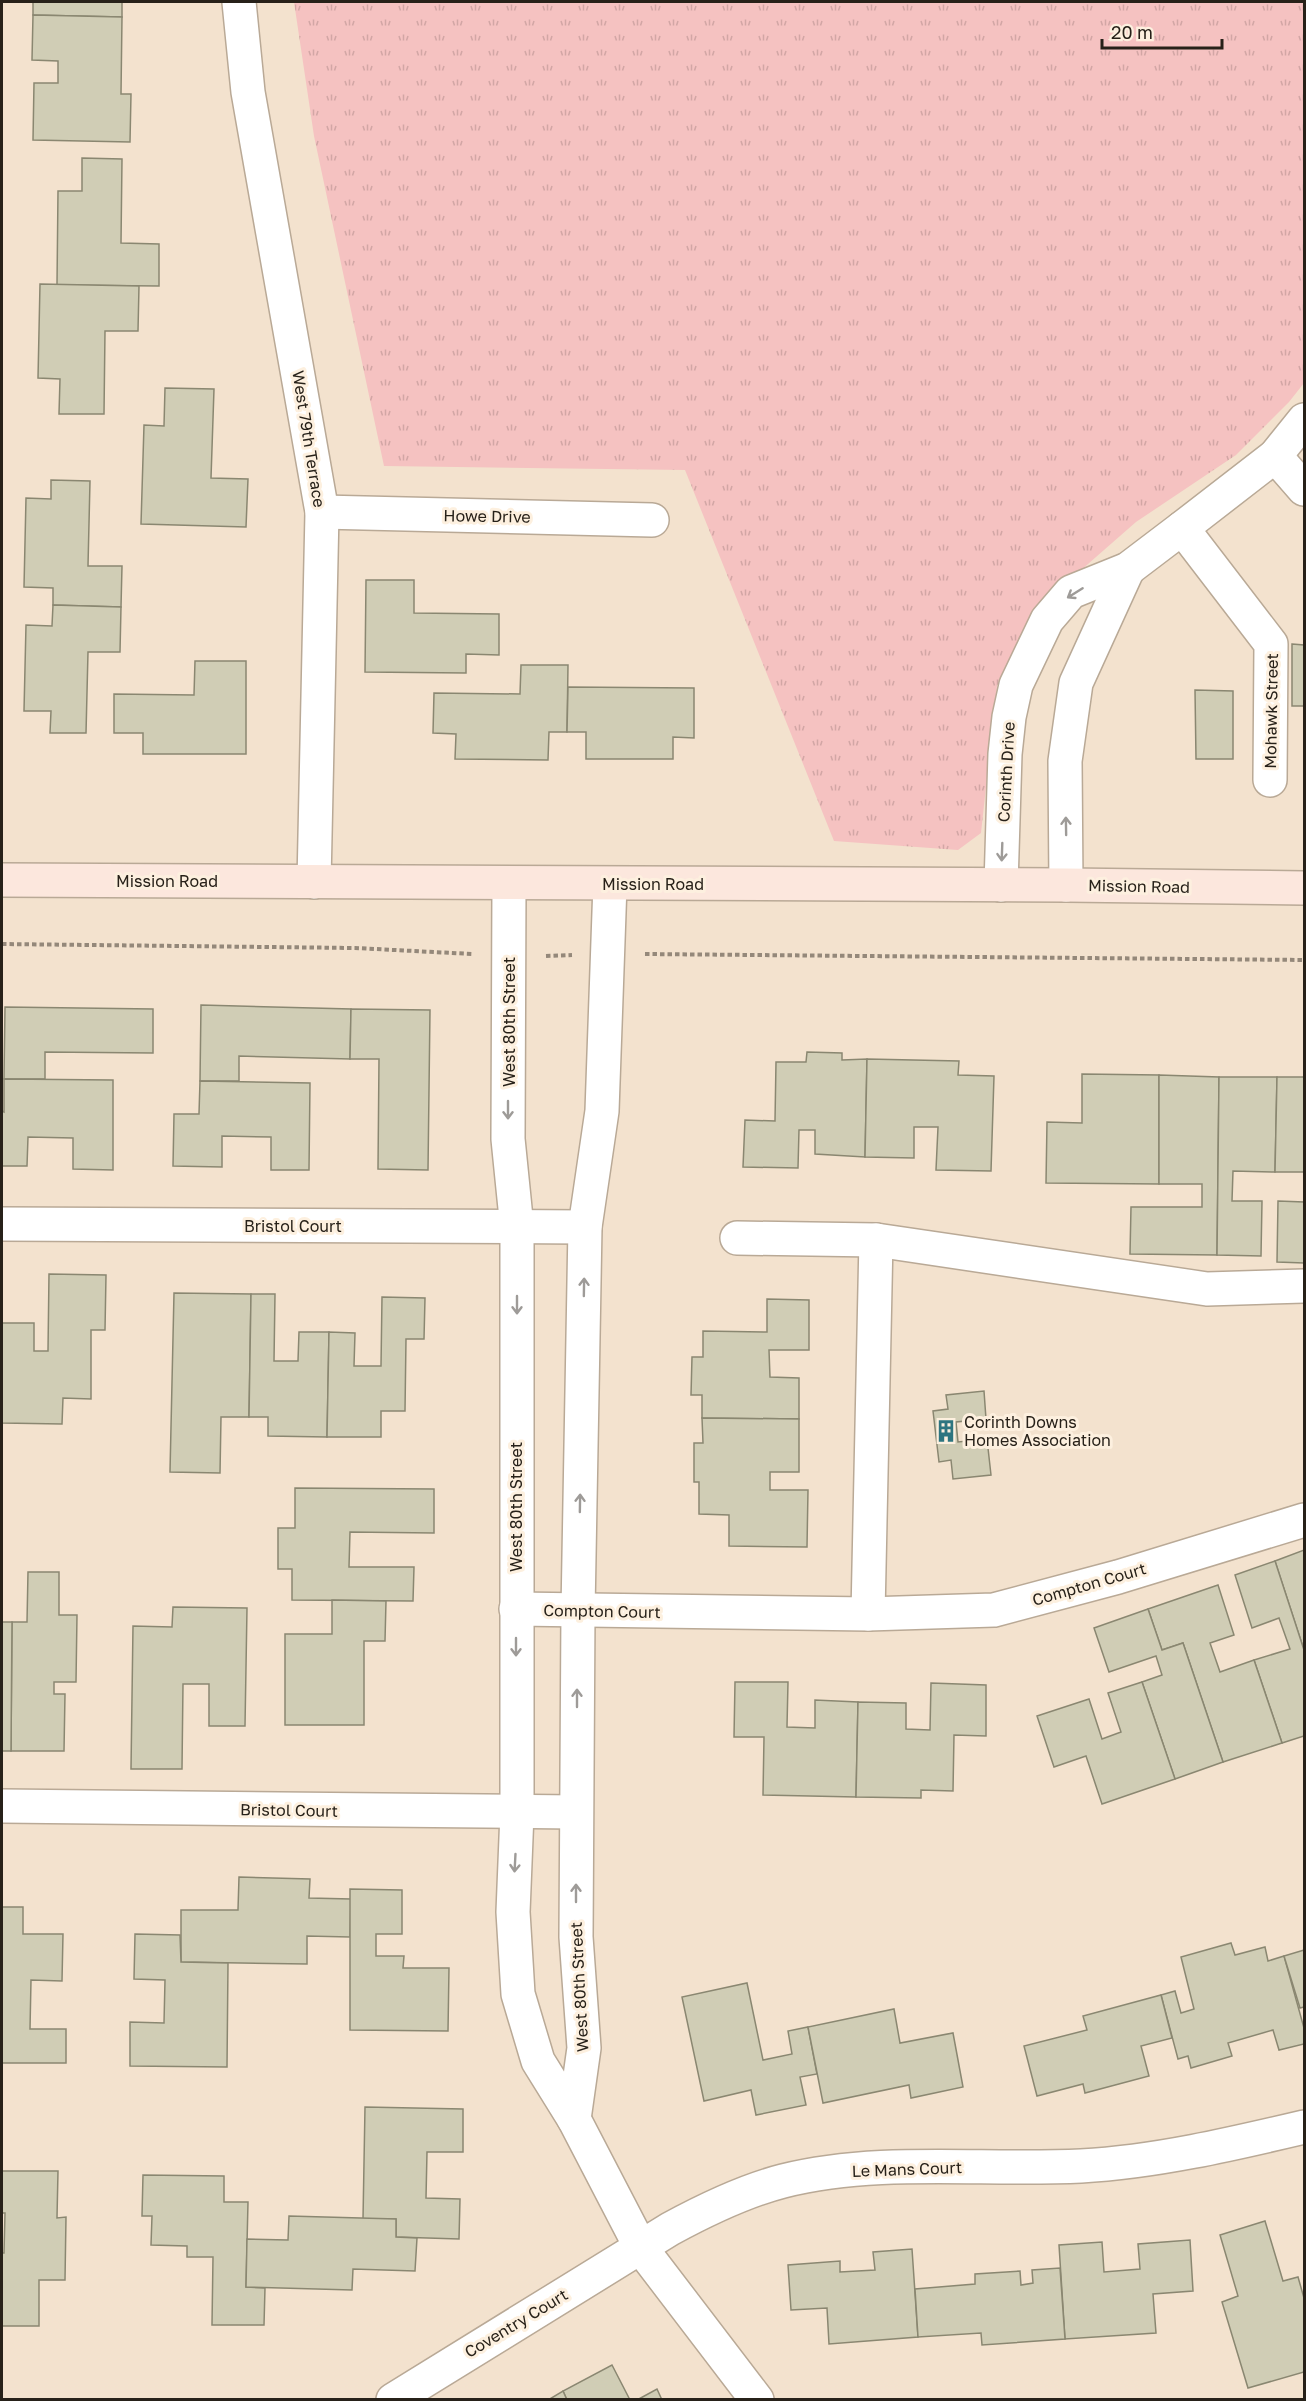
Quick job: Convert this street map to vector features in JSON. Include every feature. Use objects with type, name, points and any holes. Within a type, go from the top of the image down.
[{"type":"main road","name":"Mission Road","points":[[2,880],[1305,888]]},
{"type":"street","name":"West 79th Terrace","points":[[239,2],[248,92],[322,512],[314,882]]},
{"type":"street","name":"Corinth Drive","points":[[1001,885],[1005,754],[1009,717],[1016,685],[1047,620],[1071,592],[1128,569],[1275,456],[1305,420]]},
{"type":"street","points":[[1275,456],[1305,489]]},
{"type":"street","name":"Howe Drive","points":[[322,512],[652,520]]},
{"type":"street","name":"Mohawk Street","points":[[1182,528],[1271,644],[1270,780]]},
{"type":"street","name":"Corinth Drive","points":[[1066,885],[1065,761],[1076,683],[1128,569]]},
{"type":"street","name":"West 80th Street","points":[[509,884],[508,1138],[517,1228],[517,1813],[513,1912],[518,1994],[538,2061],[574,2119],[641,2248]]},
{"type":"street","name":"West 80th Street","points":[[574,2119],[584,2048],[576,1937],[576,1812],[585,1227],[602,1111],[610,884]]},
{"type":"street","name":"Bristol Court","points":[[2,1224],[585,1227]]},
{"type":"street","points":[[737,1238],[876,1240],[1207,1289],[1305,1286]]},
{"type":"street","points":[[868,1614],[876,1240]]},
{"type":"street","name":"Compton Court","points":[[516,1609],[868,1614],[994,1610],[1118,1577],[1305,1520]]},
{"type":"street","name":"Bristol Court","points":[[2,1806],[576,1812]]},
{"type":"street","name":"Le Mans Court","points":[[641,2248],[707,2209],[782,2181],[865,2168],[1083,2166],[1198,2151],[1304,2128]]},
{"type":"street","points":[[641,2248],[757,2400]]},
{"type":"street","name":"Coventry Court","points":[[393,2400],[536,2310],[641,2248]]},
{"type":"path","points":[[2,944],[344,948],[464,953]]},
{"type":"path","points":[[637,954],[1305,960]]},
{"type":"path","points":[[542,956],[575,955]]},
{"type":"green space","points":[[294,2],[1304,2],[1304,383],[1289,402],[1236,455],[1136,522],[1064,585],[1024,633],[997,686],[981,833],[958,850],[834,841],[685,470],[384,466],[314,136]]},
{"type":"building","points":[[33,2],[122,2],[122,17],[33,15]]},
{"type":"building","points":[[33,15],[122,17],[121,94],[131,94],[130,142],[33,140],[34,83],[58,83],[58,61],[32,60]]},
{"type":"building","points":[[82,158],[122,159],[121,243],[159,244],[159,286],[57,285],[58,191],[82,191]]},
{"type":"building","points":[[40,284],[139,286],[138,331],[105,331],[104,414],[59,414],[60,379],[38,378]]},
{"type":"building","points":[[165,388],[214,389],[211,478],[248,479],[246,527],[141,524],[144,425],[164,426]]},
{"type":"building","points":[[51,480],[90,481],[88,566],[122,566],[121,607],[53,605],[53,588],[24,587],[26,498],[51,499]]},
{"type":"building","points":[[366,580],[414,580],[414,613],[499,614],[499,655],[466,654],[466,673],[365,672]]},
{"type":"building","points":[[53,605],[121,607],[120,652],[88,652],[86,733],[50,733],[51,711],[24,711],[26,625],[52,626]]},
{"type":"building","points":[[1292,644],[1304,645],[1304,706],[1292,706]]},
{"type":"building","points":[[195,661],[246,661],[246,754],[143,754],[143,733],[114,733],[114,694],[194,695]]},
{"type":"building","points":[[521,665],[568,665],[567,732],[549,732],[548,760],[455,759],[456,734],[433,733],[434,693],[520,694]]},
{"type":"building","points":[[568,687],[694,688],[694,738],[673,737],[673,759],[586,759],[586,732],[567,732]]},
{"type":"building","points":[[1195,690],[1233,691],[1233,759],[1196,759]]},
{"type":"building","points":[[201,1005],[351,1009],[350,1059],[239,1056],[239,1081],[200,1081]]},
{"type":"building","points":[[5,1007],[153,1009],[153,1053],[45,1052],[45,1079],[4,1079]]},
{"type":"building","points":[[351,1009],[430,1010],[428,1170],[378,1169],[379,1059],[350,1059]]},
{"type":"building","points":[[807,1052],[842,1053],[842,1060],[867,1059],[865,1157],[815,1154],[815,1130],[799,1130],[798,1168],[743,1167],[745,1120],[775,1121],[776,1062],[806,1062]]},
{"type":"building","points":[[867,1059],[959,1061],[958,1075],[994,1076],[991,1171],[936,1170],[938,1127],[914,1127],[914,1158],[865,1157]]},
{"type":"building","points":[[1082,1074],[1159,1075],[1159,1184],[1046,1183],[1047,1122],[1082,1123]]},
{"type":"building","points":[[1159,1075],[1219,1077],[1217,1255],[1130,1254],[1131,1207],[1202,1207],[1202,1184],[1159,1184]]},
{"type":"building","points":[[1219,1077],[1277,1077],[1275,1172],[1233,1171],[1232,1201],[1262,1201],[1261,1256],[1217,1255]]},
{"type":"building","points":[[1277,1077],[1304,1077],[1304,1172],[1275,1172]]},
{"type":"building","points":[[4,1079],[113,1080],[113,1170],[73,1169],[73,1138],[28,1137],[27,1166],[2,1166]]},
{"type":"building","points":[[200,1081],[310,1083],[309,1170],[271,1170],[271,1137],[222,1136],[222,1167],[173,1166],[174,1114],[199,1114]]},
{"type":"building","points":[[1278,1201],[1304,1202],[1304,1263],[1277,1262]]},
{"type":"building","points":[[49,1274],[106,1275],[105,1330],[91,1330],[91,1399],[63,1398],[62,1424],[2,1423],[2,1323],[34,1323],[34,1351],[48,1351]]},
{"type":"building","points":[[174,1293],[251,1294],[249,1417],[221,1417],[220,1473],[170,1472]]},
{"type":"building","points":[[251,1294],[275,1294],[274,1361],[298,1361],[299,1332],[329,1332],[327,1437],[268,1436],[268,1417],[249,1417]]},
{"type":"building","points":[[382,1297],[425,1298],[424,1339],[406,1339],[405,1411],[381,1411],[381,1437],[327,1437],[329,1332],[355,1333],[354,1366],[381,1366]]},
{"type":"building","points":[[767,1299],[809,1300],[809,1350],[769,1350],[770,1377],[799,1378],[799,1419],[702,1418],[702,1395],[691,1395],[692,1357],[703,1357],[703,1331],[767,1332]]},
{"type":"building","name":"Corinth Downs Homes Association","points":[[984,1391],[986,1419],[956,1422],[958,1442],[987,1439],[991,1475],[953,1479],[951,1460],[939,1462],[933,1411],[948,1409],[946,1395]]},
{"type":"building","points":[[702,1418],[799,1419],[799,1472],[770,1472],[770,1490],[808,1490],[807,1547],[729,1546],[729,1515],[699,1514],[699,1482],[694,1482],[694,1443],[703,1443]]},
{"type":"building","points":[[295,1488],[434,1489],[434,1533],[350,1532],[349,1567],[414,1567],[413,1601],[292,1600],[292,1569],[278,1569],[278,1528],[295,1528]]},
{"type":"building","points":[[1304,1550],[1304,1650],[1275,1561]]},
{"type":"building","points":[[1275,1561],[1304,1650],[1304,1736],[1282,1743],[1254,1660],[1290,1649],[1279,1618],[1252,1628],[1235,1575]]},
{"type":"building","points":[[28,1572],[59,1572],[59,1615],[77,1615],[76,1682],[54,1682],[54,1694],[65,1694],[64,1751],[11,1751],[12,1622],[27,1622]]},
{"type":"building","points":[[1218,1585],[1234,1635],[1210,1643],[1220,1672],[1254,1660],[1282,1743],[1223,1762],[1183,1643],[1162,1650],[1148,1609]]},
{"type":"building","points":[[332,1600],[386,1601],[385,1641],[364,1641],[364,1725],[285,1725],[285,1634],[332,1634]]},
{"type":"building","points":[[173,1607],[247,1608],[245,1726],[209,1726],[209,1684],[183,1684],[182,1769],[131,1769],[133,1626],[172,1627]]},
{"type":"building","points":[[1148,1609],[1162,1650],[1183,1643],[1223,1762],[1175,1779],[1142,1682],[1162,1675],[1156,1656],[1109,1672],[1094,1628]]},
{"type":"building","points":[[2,1622],[12,1622],[11,1751],[2,1751]]},
{"type":"building","points":[[735,1682],[788,1682],[787,1727],[815,1728],[815,1700],[858,1702],[856,1797],[763,1795],[764,1737],[734,1737]]},
{"type":"building","points":[[1142,1682],[1175,1779],[1102,1804],[1086,1756],[1054,1767],[1037,1716],[1089,1699],[1102,1739],[1121,1732],[1108,1693]]},
{"type":"building","points":[[931,1683],[986,1685],[986,1736],[954,1735],[953,1791],[921,1790],[921,1798],[856,1797],[858,1702],[906,1703],[906,1729],[930,1730]]},
{"type":"building","points":[[239,1877],[310,1879],[309,1898],[351,1899],[350,1937],[307,1936],[307,1964],[181,1962],[181,1910],[238,1910]]},
{"type":"building","points":[[350,1889],[402,1890],[402,1934],[376,1934],[376,1956],[404,1956],[403,1968],[449,1968],[448,2031],[350,2030]]},
{"type":"building","points":[[2,1907],[23,1907],[23,1934],[63,1934],[62,1981],[31,1980],[30,2029],[66,2029],[66,2063],[2,2063]]},
{"type":"building","points":[[135,1934],[180,1935],[181,1962],[228,1963],[227,2067],[130,2066],[130,2022],[164,2023],[165,1980],[134,1979]]},
{"type":"building","points":[[1231,1943],[1235,1955],[1265,1947],[1268,1961],[1284,1956],[1304,2028],[1304,2044],[1279,2050],[1273,2030],[1228,2043],[1232,2056],[1191,2068],[1188,2056],[1178,2059],[1161,1995],[1175,1991],[1181,2013],[1194,2009],[1181,1957]]},
{"type":"building","points":[[1304,1950],[1304,2007],[1300,2008],[1284,1956]]},
{"type":"building","points":[[747,1983],[763,2060],[792,2054],[788,2031],[808,2027],[817,2074],[800,2077],[806,2105],[756,2115],[751,2090],[704,2101],[682,1997]]},
{"type":"building","points":[[1161,1995],[1172,2038],[1141,2046],[1149,2076],[1085,2093],[1083,2084],[1037,2096],[1024,2046],[1087,2030],[1083,2016]]},
{"type":"building","points":[[894,2009],[900,2043],[953,2033],[963,2087],[911,2098],[909,2085],[823,2103],[808,2027]]},
{"type":"building","points":[[365,2107],[463,2109],[463,2152],[427,2152],[426,2198],[460,2199],[459,2239],[396,2237],[396,2219],[363,2219]]},
{"type":"building","points":[[2,2171],[58,2171],[57,2218],[66,2217],[65,2280],[39,2280],[39,2326],[2,2326],[2,2253],[4,2253],[5,2213],[2,2213]]},
{"type":"building","points":[[143,2175],[224,2176],[224,2202],[248,2202],[246,2287],[265,2288],[264,2325],[212,2325],[213,2257],[187,2257],[187,2246],[151,2245],[152,2216],[142,2216]]},
{"type":"building","points":[[289,2216],[396,2219],[396,2237],[417,2238],[415,2271],[353,2269],[352,2290],[246,2287],[247,2239],[288,2240]]},
{"type":"building","points":[[1265,2221],[1283,2281],[1298,2277],[1304,2298],[1304,2372],[1248,2388],[1222,2302],[1238,2296],[1220,2235]]},
{"type":"building","points":[[1190,2240],[1193,2291],[1153,2294],[1156,2333],[1065,2339],[1059,2245],[1102,2242],[1104,2272],[1140,2269],[1138,2244]]},
{"type":"building","points":[[912,2249],[918,2337],[829,2344],[827,2308],[791,2310],[788,2265],[840,2261],[840,2272],[875,2270],[873,2252]]},
{"type":"building","points":[[1060,2268],[1065,2339],[982,2345],[981,2333],[918,2337],[915,2289],[975,2284],[975,2274],[1020,2271],[1021,2285],[1033,2283],[1032,2270]]},
{"type":"building","points":[[612,2365],[630,2400],[567,2400],[563,2391]]},
{"type":"building","points":[[657,2389],[662,2400],[637,2400]]},
{"type":"building","points":[[563,2391],[567,2400],[548,2400]]},
{"type":"place","name":"Corinth Downs Homes Association","points":[[946,1431]]}]
